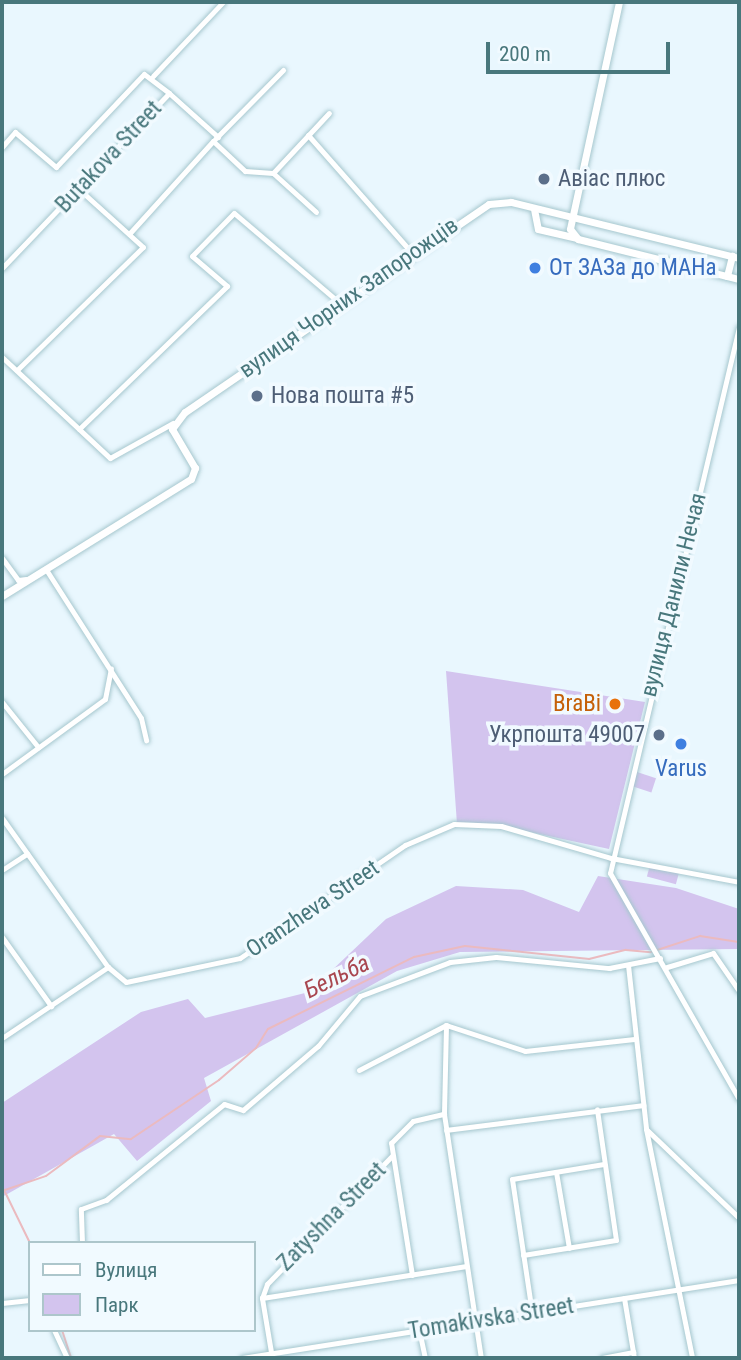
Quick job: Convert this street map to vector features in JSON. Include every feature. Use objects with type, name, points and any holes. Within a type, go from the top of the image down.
[{"type":"street","points":[[153,76],[223,2]]},
{"type":"street","points":[[578,239],[570,229],[570,217],[619,2]]},
{"type":"street","points":[[129,234],[215,139],[283,70]]},
{"type":"street","points":[[2,147],[15,132],[56,167],[144,74],[153,76],[169,93]]},
{"type":"street","name":"Butakova Street","points":[[2,268],[80,190],[169,93],[245,171],[273,173]]},
{"type":"street","points":[[316,212],[273,173],[329,113]]},
{"type":"street","points":[[308,135],[411,252]]},
{"type":"street","points":[[17,370],[143,247],[80,190]]},
{"type":"street","name":"вулиця Чорних Запорожців","points":[[79,429],[110,458],[173,423],[342,305],[411,252],[489,204],[534,209],[735,257]]},
{"type":"street","points":[[534,209],[538,229],[739,279]]},
{"type":"street","points":[[2,357],[79,429],[227,286],[192,256],[236,213],[342,305]]},
{"type":"street","points":[[727,276],[735,257]]},
{"type":"street","name":"вулиця Данили Нечая","points":[[611,858],[739,327]]},
{"type":"street","points":[[2,596],[47,571],[191,479],[195,468],[173,435],[173,423]]},
{"type":"street","points":[[2,558],[18,580],[33,578]]},
{"type":"street","points":[[47,571],[141,718],[146,740]]},
{"type":"street","points":[[2,774],[105,699],[111,669]]},
{"type":"street","points":[[2,702],[38,747]]},
{"type":"street","name":"Oranzheva Street","points":[[2,818],[108,967],[131,983],[240,958],[405,845],[454,824],[478,822],[550,836],[611,858]]},
{"type":"street","points":[[2,870],[27,854]]},
{"type":"street","points":[[739,882],[611,858],[617,892],[667,967],[739,1099]]},
{"type":"street","points":[[2,937],[51,1006]]},
{"type":"street","points":[[2,954],[10,948]]},
{"type":"street","points":[[667,967],[713,953],[739,990]]},
{"type":"street","points":[[82,1241],[82,1209],[106,1200],[224,1104],[243,1110],[318,1046],[360,996],[450,962],[496,957],[628,965],[658,956]]},
{"type":"street","points":[[628,965],[634,1039],[646,1129],[681,1289],[692,1358]]},
{"type":"street","points":[[2,1038],[108,967]]},
{"type":"street","points":[[359,1070],[446,1025],[525,1051],[634,1039]]},
{"type":"street","points":[[446,1025],[444,1114],[481,1358]]},
{"type":"street","points":[[446,1130],[643,1105]]},
{"type":"street","points":[[523,1255],[616,1240],[597,1109]]},
{"type":"street","points":[[412,1275],[391,1147],[413,1121],[444,1114]]},
{"type":"street","points":[[646,1129],[739,1218]]},
{"type":"street","name":"Zatyshna Street","points":[[262,1298],[279,1270],[392,1156]]},
{"type":"street","points":[[532,1313],[512,1179],[604,1164]]},
{"type":"street","points":[[556,1172],[569,1248]]},
{"type":"street","points":[[271,1356],[262,1298],[467,1266]]},
{"type":"street","name":"Tomakivska Street","points":[[242,1358],[271,1356],[739,1280]]},
{"type":"street","points":[[602,1358],[633,1355],[624,1297]]},
{"type":"street","points":[[2,1303],[28,1300]]},
{"type":"street","points":[[419,1330],[425,1358]]},
{"type":"street","points":[[55,1332],[67,1358]]},
{"type":"green space","points":[[446,671],[645,702],[609,849],[497,825],[457,824]]},
{"type":"green space","points":[[637,772],[656,778],[651,792],[632,786]]},
{"type":"green space","points":[[650,865],[679,873],[676,884],[647,877]]},
{"type":"green space","points":[[598,876],[676,888],[739,909],[739,949],[460,952],[397,971],[204,1078],[211,1101],[137,1161],[114,1134],[2,1197],[2,1103],[141,1012],[188,999],[205,1018],[309,992],[386,919],[456,886],[523,890],[579,912]]},
{"type":"waterway","name":"Бельба","points":[[2,1191],[46,1176],[100,1136],[131,1139],[219,1080],[256,1048],[268,1029],[414,957],[465,946],[589,959],[626,950],[651,952],[700,936],[739,942]]},
{"type":"waterway","points":[[5,1192],[29,1241]]},
{"type":"waterway","points":[[63,1332],[71,1358]]},
{"type":"place","name":"Авіас плюс","points":[[544,179]]},
{"type":"place","name":"От ЗАЗа до МАНа","points":[[535,268]]},
{"type":"place","name":"Нова пошта #5","points":[[257,396]]},
{"type":"place","name":"BraBi","points":[[615,704]]},
{"type":"place","name":"Укрпошта 49007","points":[[659,735]]},
{"type":"place","name":"Varus","points":[[681,744]]}]
